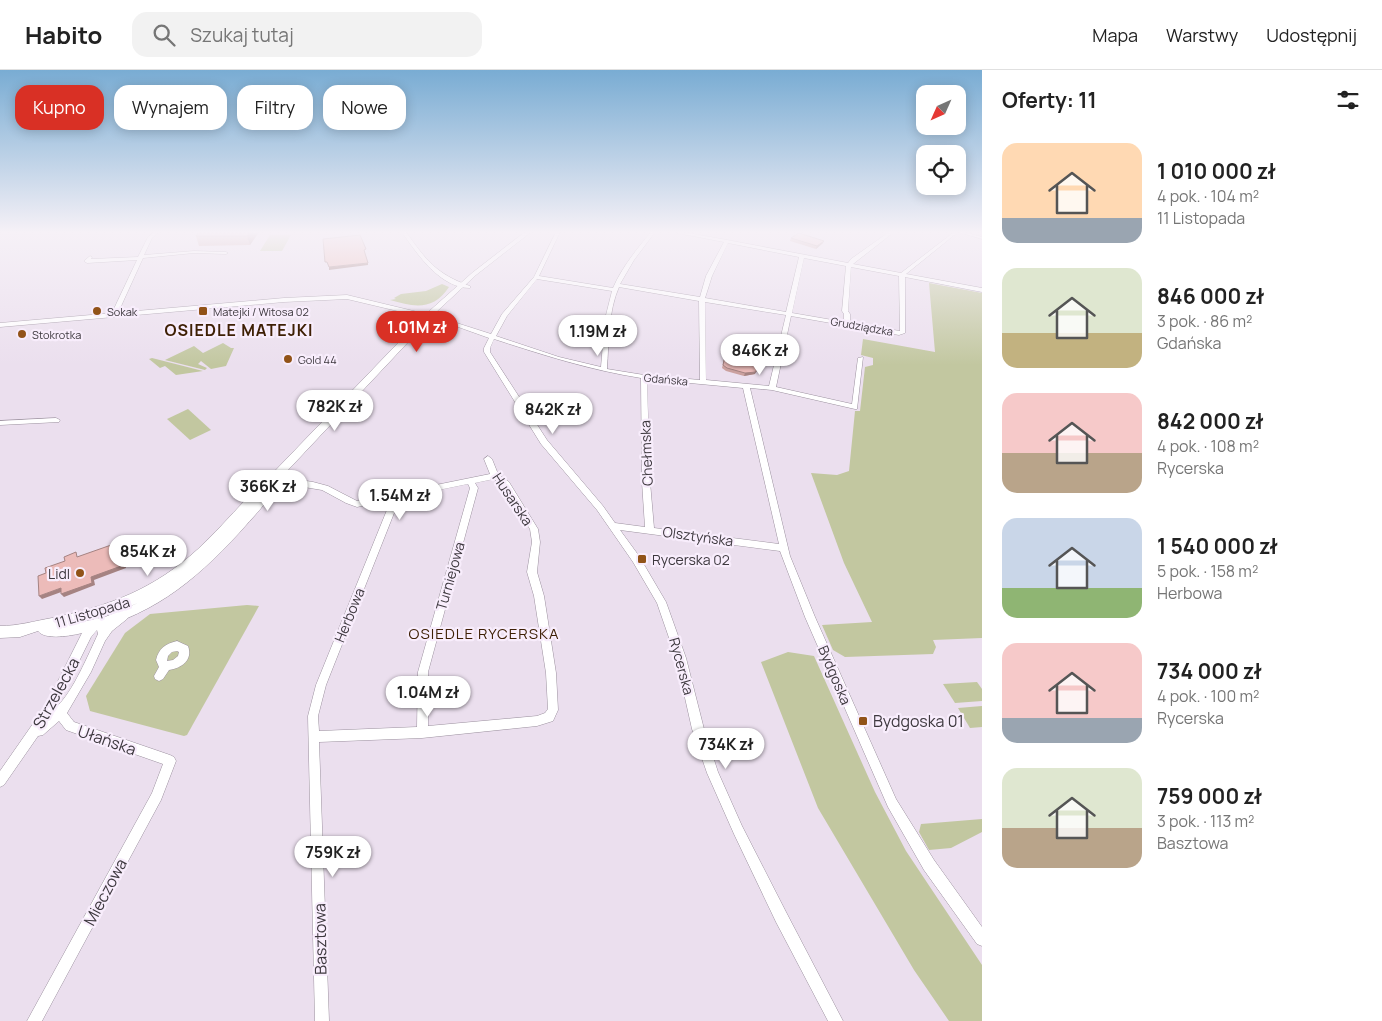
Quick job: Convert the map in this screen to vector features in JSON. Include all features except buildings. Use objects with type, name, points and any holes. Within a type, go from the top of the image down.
[{"type":"street","points":[[114,315],[132,276]]},
{"type":"street","points":[[445,276],[465,286]]},
{"type":"street","name":"11 Listopada","points":[[0,632],[71,630],[138,599],[173,577],[204,550],[252,497],[274,479],[378,370],[393,359],[430,319],[476,276]]},
{"type":"street","points":[[604,370],[606,343],[616,288],[622,276]]},
{"type":"street","points":[[703,382],[702,300],[709,276]]},
{"type":"street","points":[[772,388],[797,276]]},
{"type":"street","points":[[847,324],[847,314],[845,311],[848,276]]},
{"type":"street","name":"Grudziądzka","points":[[536,277],[789,313],[899,333],[903,332],[902,276]]},
{"type":"street","points":[[909,276],[982,290]]},
{"type":"street","points":[[492,337],[504,315],[536,277]]},
{"type":"street","points":[[0,325],[307,298],[337,298],[430,319]]},
{"type":"street","points":[[441,310],[446,324],[421,328],[414,315],[441,310]]},
{"type":"street","name":"Gdańska","points":[[430,319],[557,358],[604,370],[644,377],[772,388],[855,407],[861,358]]},
{"type":"street","name":"Rycerska","points":[[492,337],[487,350],[498,371],[544,442],[613,526],[646,575],[664,608],[681,658],[698,729],[712,773],[781,917],[836,1021]]},
{"type":"street","name":"Chełmska","points":[[644,377],[646,482],[650,530]]},
{"type":"street","name":"Bydgoska","points":[[746,386],[783,548],[810,617],[892,803],[929,865],[982,939]]},
{"type":"street","points":[[0,424],[56,420]]},
{"type":"street","name":"Husarska","points":[[422,732],[537,721],[549,717],[553,710],[551,673],[532,572],[536,542],[534,529],[506,484],[495,476],[488,459]]},
{"type":"street","points":[[274,479],[322,487],[335,492],[347,502],[357,504],[495,476]]},
{"type":"street","name":"11 Listopada","points":[[14,631],[126,615],[166,593],[200,567],[266,495],[274,479]]},
{"type":"street","name":"Turniejowa","points":[[422,732],[423,672],[474,488],[470,481]]},
{"type":"street","name":"Herbowa","points":[[314,737],[313,716],[321,685],[398,496]]},
{"type":"street","name":"Olsztyńska","points":[[613,526],[783,548]]},
{"type":"street","name":"Strzelecka","points":[[0,780],[31,737],[55,711],[88,669],[110,628],[126,615]]},
{"type":"street","points":[[97,619],[103,631],[102,640]]},
{"type":"street","name":"Strzelecka","points":[[55,711],[81,648],[97,619]]},
{"type":"street","name":"Strzelecka","points":[[71,630],[80,641],[81,648]]},
{"type":"street","points":[[159,676],[166,666]]},
{"type":"street","name":"Ułańska","points":[[55,711],[70,726],[170,761]]},
{"type":"street","points":[[314,737],[422,732]]},
{"type":"street","name":"Basztowa","points":[[314,737],[322,1021]]},
{"type":"street","name":"Mieczowa","points":[[34,1021],[156,796],[170,761]]},
{"type":"green space","points":[[929,283],[982,293],[982,638],[933,640],[936,647],[933,654],[845,657],[833,650],[822,625],[872,622],[844,563],[811,473],[837,475],[849,471],[855,411],[860,411],[865,367],[873,365],[873,358],[861,355],[863,339],[935,352]]},
{"type":"green space","points":[[442,284],[449,287],[443,295],[430,304],[415,305],[390,300],[396,299],[394,298],[401,294],[426,291]]},
{"type":"green space","points":[[223,343],[234,348],[226,366],[211,369],[201,361],[198,364],[207,368],[205,370],[165,360],[194,346],[203,353]]},
{"type":"green space","points":[[152,358],[203,371],[176,375],[165,366],[160,368],[149,359]]},
{"type":"green space","points":[[188,409],[211,430],[190,440],[167,419]]},
{"type":"green space","points":[[247,605],[259,606],[187,735],[184,736],[90,711],[86,696],[125,633],[150,614]]},
{"type":"green space","points":[[788,652],[814,656],[875,792],[906,851],[982,965],[982,1021],[949,1021],[914,970],[818,808],[761,662]]},
{"type":"green space","points":[[977,682],[982,689],[982,701],[955,703],[943,684]]},
{"type":"green space","points":[[982,706],[982,727],[970,728],[958,708]]},
{"type":"green space","points":[[982,819],[982,832],[951,848],[929,850],[919,832],[921,824]]},
{"type":"place","name":"Sokak","points":[[97,311]]},
{"type":"place","name":"Matejki / Witosa 02","points":[[203,311]]},
{"type":"place","name":"Stokrotka","points":[[22,334]]},
{"type":"place","name":"Gold 44","points":[[288,359]]},
{"type":"place","name":"Rycerska 02","points":[[642,559]]},
{"type":"place","name":"Lidl","points":[[80,573]]},
{"type":"place","name":"Bydgoska 01","points":[[863,721]]},
{"type":"district","name":"OSIEDLE MATEJKI","points":[[239,330]]},
{"type":"district","name":"OSIEDLE RYCERSKA","points":[[484,633]]}]
